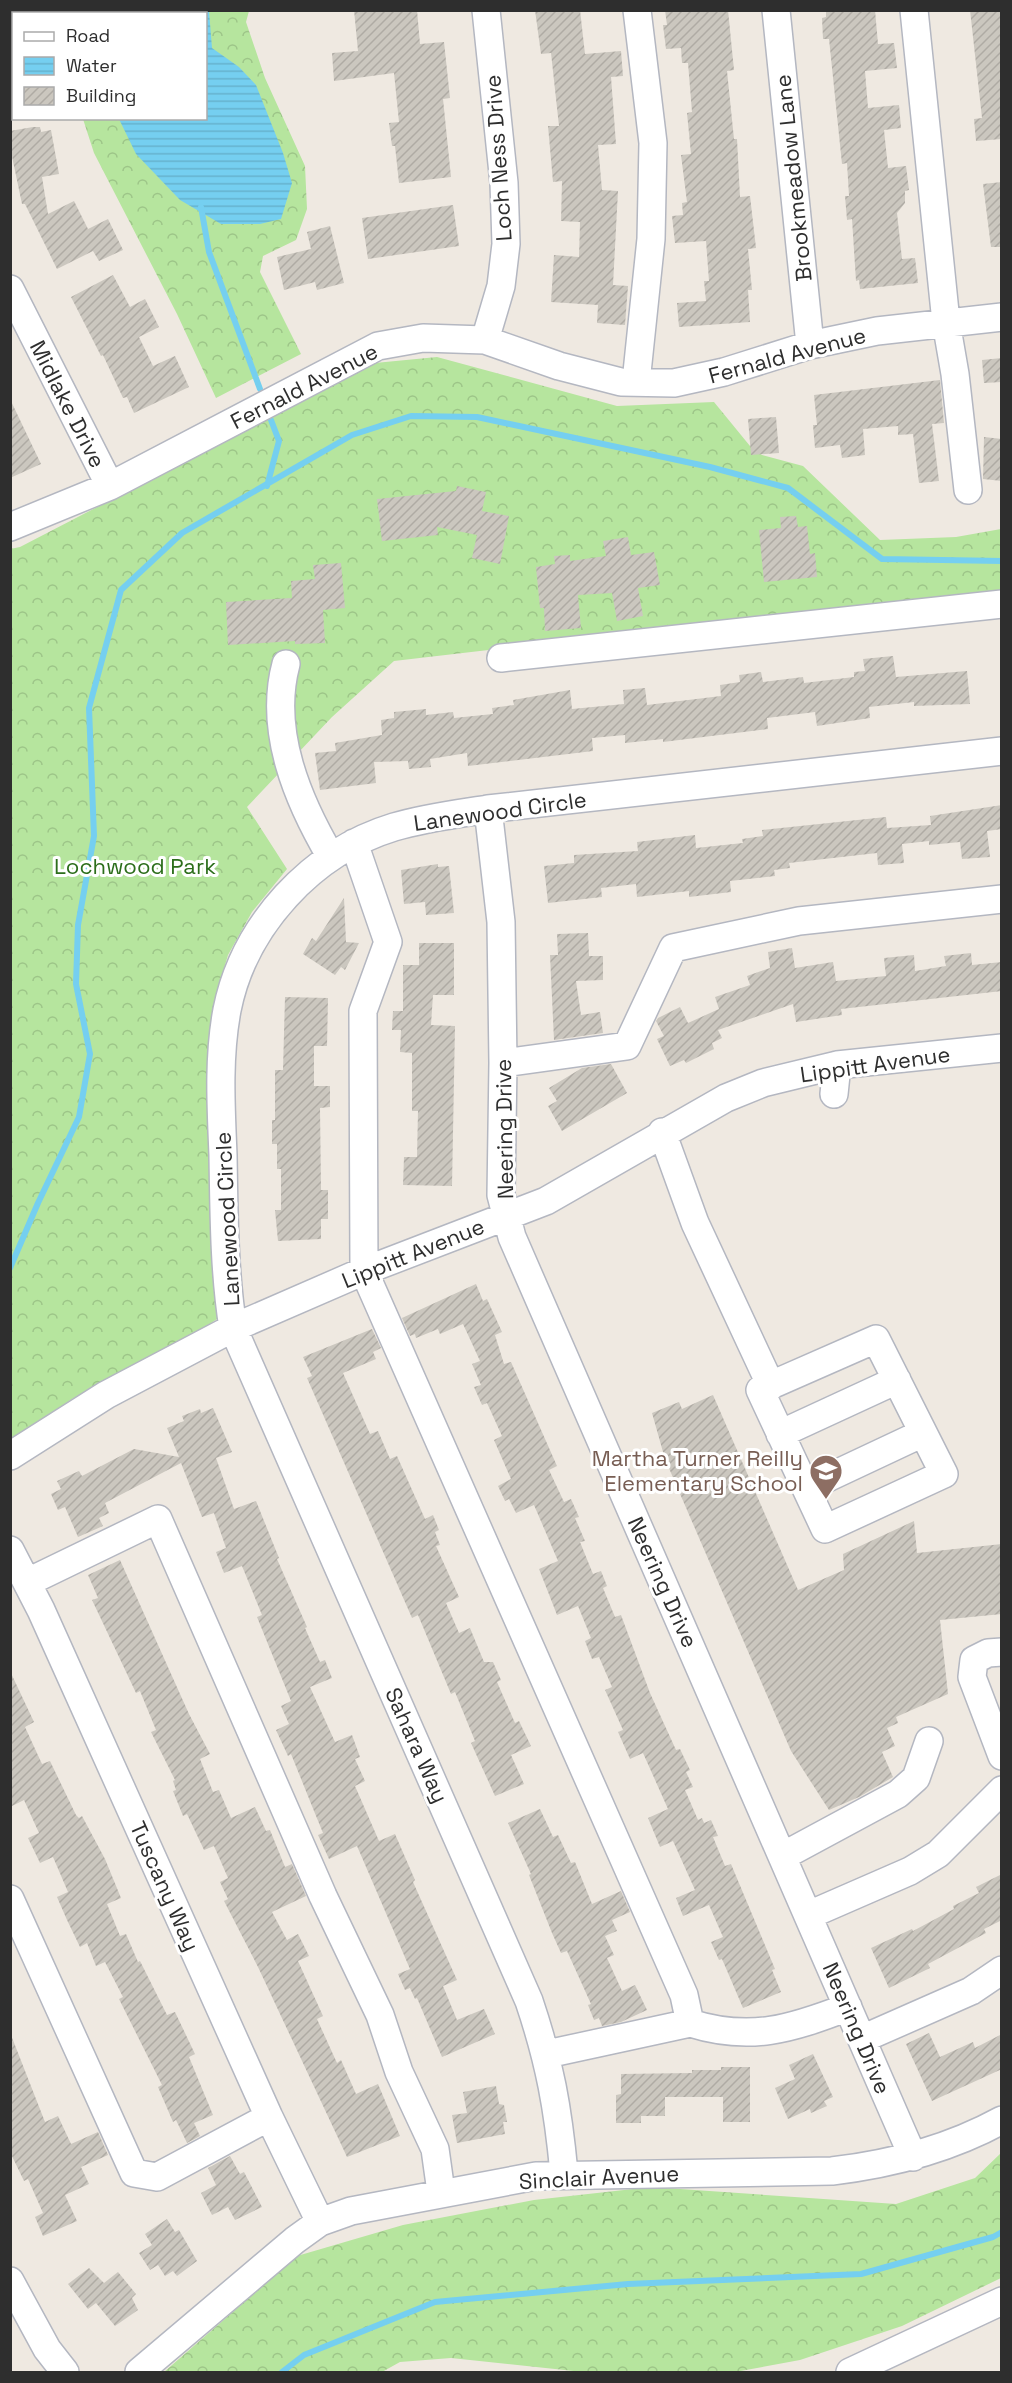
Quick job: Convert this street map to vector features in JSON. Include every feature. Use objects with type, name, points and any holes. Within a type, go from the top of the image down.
[{"type":"street","name":"Loch Ness Drive","points":[[486,10],[504,183],[506,244],[501,286],[486,340]]},
{"type":"street","points":[[636,382],[651,239],[653,143],[637,10]]},
{"type":"street","name":"Brookmeadow Lane","points":[[776,10],[810,345]]},
{"type":"street","points":[[914,10],[946,322],[955,374],[968,490]]},
{"type":"street","name":"Midlake Drive","points":[[10,289],[110,486]]},
{"type":"street","name":"Fernald Avenue","points":[[10,528],[110,486],[378,346],[423,338],[486,340],[559,366],[621,382],[674,383],[724,372],[810,345],[877,331],[1002,317]]},
{"type":"street","points":[[501,657],[1002,604]]},
{"type":"street","points":[[286,664],[281,680],[280,710],[283,741],[308,818],[331,857]]},
{"type":"street","name":"Lanewood Circle","points":[[233,1328],[226,1264],[220,1070],[227,1010],[237,971],[266,919],[299,882],[331,857],[354,843],[393,827],[442,816],[1002,751]]},
{"type":"street","name":"Neering Drive","points":[[488,809],[501,922],[503,1063],[501,1195],[506,1217],[515,1245],[913,2157]]},
{"type":"street","points":[[354,843],[387,942],[363,1011],[364,1272],[684,1995],[690,2023]]},
{"type":"street","points":[[503,1063],[627,1046],[673,948],[799,921],[1002,899]]},
{"type":"street","name":"Lippitt Avenue","points":[[10,1456],[106,1395],[233,1328],[364,1272],[546,1201],[662,1132],[726,1098],[762,1083],[837,1065],[1002,1048]]},
{"type":"street","points":[[834,1094],[837,1065]]},
{"type":"street","points":[[662,1132],[695,1223],[771,1386]]},
{"type":"street","name":"Sahara Way","points":[[233,1328],[530,2001],[547,2054],[559,2118],[564,2173]]},
{"type":"street","points":[[876,1339],[897,1380],[944,1474],[825,1529],[760,1390],[876,1339]]},
{"type":"street","points":[[780,1434],[897,1380]]},
{"type":"street","points":[[806,1488],[923,1433]]},
{"type":"street","points":[[28,1582],[158,1519],[323,1896],[380,2015],[399,2072],[435,2149],[441,2192]]},
{"type":"street","name":"Tuscany Way","points":[[10,1550],[28,1582],[269,2117],[320,2223]]},
{"type":"street","points":[[1002,1652],[988,1653],[974,1660],[972,1677],[1002,1756]]},
{"type":"street","points":[[783,1856],[898,1794],[916,1778],[929,1741]]},
{"type":"street","points":[[809,1915],[910,1871],[938,1854],[1002,1790]]},
{"type":"street","points":[[10,1899],[134,2173],[157,2177],[269,2117]]},
{"type":"street","points":[[861,2039],[971,1990],[1002,1970]]},
{"type":"street","points":[[547,2054],[690,2023],[710,2029],[756,2034],[794,2028],[848,2007]]},
{"type":"street","name":"Sinclair Avenue","points":[[139,2373],[295,2240],[320,2223],[351,2211],[441,2192],[564,2173],[832,2171],[873,2166],[913,2157],[979,2132],[1002,2120]]},
{"type":"street","points":[[10,2281],[47,2349],[65,2373]]},
{"type":"street","points":[[850,2373],[1002,2301]]},
{"type":"green space","points":[[249,11],[246,22],[265,78],[305,166],[307,209],[296,240],[263,256],[260,272],[301,354],[216,398],[177,314],[94,153],[83,120],[207,120],[207,12],[106,12]]},
{"type":"green space","name":"Lochwood Park","points":[[437,357],[617,406],[714,402],[750,446],[762,455],[803,466],[880,540],[956,537],[1001,529],[1002,598],[799,614],[394,661],[332,717],[247,807],[287,869],[252,912],[228,955],[216,996],[209,1085],[216,1302],[223,1315],[174,1348],[72,1399],[11,1441],[10,549],[20,547],[375,363]]},
{"type":"green space","points":[[1001,2153],[1001,2278],[902,2326],[800,2360],[735,2372],[583,2372],[451,2358],[400,2362],[382,2372],[164,2372],[297,2256],[403,2225],[534,2200],[651,2187],[896,2204],[975,2178]]},
{"type":"water","points":[[145,10],[209,11],[212,48],[239,67],[256,85],[283,153],[292,183],[281,219],[260,224],[221,224],[180,200],[136,154],[119,120],[207,120],[207,12],[144,12]]},
{"type":"building","points":[[354,10],[417,10],[420,44],[444,42],[450,98],[443,99],[451,177],[399,183],[395,146],[392,146],[389,123],[399,122],[394,73],[334,81],[332,53],[358,51]]},
{"type":"building","points":[[535,10],[580,10],[585,54],[621,51],[623,76],[611,77],[616,144],[598,145],[602,190],[618,191],[613,285],[628,286],[625,325],[597,323],[598,305],[551,302],[554,255],[579,257],[580,222],[561,221],[562,181],[553,182],[548,126],[559,126],[551,53],[541,54]]},
{"type":"building","points":[[665,10],[728,10],[734,70],[727,71],[734,139],[737,139],[740,197],[750,196],[756,248],[748,249],[752,290],[748,290],[750,322],[679,327],[677,303],[706,301],[704,281],[709,281],[706,241],[675,243],[672,216],[683,215],[682,203],[687,202],[681,155],[691,154],[687,113],[692,112],[688,63],[682,63],[681,48],[666,49],[663,25],[667,25]]},
{"type":"building","points":[[826,10],[875,10],[878,44],[894,43],[897,68],[865,71],[868,108],[899,105],[901,128],[884,130],[888,168],[906,166],[909,190],[905,191],[905,203],[897,213],[902,259],[915,258],[918,283],[860,289],[859,280],[856,281],[852,219],[847,220],[845,196],[849,196],[847,163],[842,164],[829,39],[823,39],[822,18],[826,17]]},
{"type":"building","points":[[970,10],[1002,10],[1002,139],[976,141],[974,119],[982,118]]},
{"type":"building","points":[[40,127],[41,132],[51,130],[59,174],[42,177],[48,214],[74,201],[88,229],[108,219],[123,250],[99,261],[93,251],[57,269],[25,204],[22,204],[10,147],[10,131]]},
{"type":"building","points":[[1002,182],[1002,247],[991,247],[983,184]]},
{"type":"building","points":[[453,205],[459,246],[368,259],[362,218]]},
{"type":"building","points":[[330,226],[344,283],[317,290],[315,282],[284,290],[277,257],[311,249],[307,232]]},
{"type":"building","points":[[113,275],[130,307],[145,299],[159,327],[139,337],[153,366],[175,356],[189,387],[134,413],[127,397],[123,398],[103,355],[101,356],[71,297]]},
{"type":"building","points":[[1002,358],[1002,382],[984,383],[982,360]]},
{"type":"building","points":[[940,380],[944,423],[932,424],[939,481],[919,483],[913,434],[898,435],[898,426],[863,429],[865,455],[842,458],[840,445],[815,448],[813,425],[817,425],[814,395]]},
{"type":"building","points":[[10,399],[41,464],[10,478]]},
{"type":"building","points":[[776,417],[779,453],[751,455],[748,419]]},
{"type":"building","points":[[984,437],[1002,439],[1002,481],[983,479]]},
{"type":"building","points":[[457,486],[486,492],[482,511],[509,516],[500,564],[472,558],[477,535],[437,527],[438,535],[382,541],[377,499],[456,491]]},
{"type":"building","points":[[796,516],[798,527],[807,526],[810,554],[815,553],[817,577],[764,582],[759,530],[781,528],[780,517]]},
{"type":"building","points":[[628,537],[631,555],[654,552],[660,585],[638,588],[643,616],[617,621],[612,593],[578,595],[581,628],[545,631],[544,608],[540,608],[536,567],[555,564],[554,556],[570,555],[570,561],[606,556],[603,541]]},
{"type":"building","points":[[341,563],[345,608],[323,610],[325,643],[295,644],[295,641],[228,645],[226,602],[292,598],[291,581],[315,579],[313,565]]},
{"type":"building","points":[[893,656],[896,677],[967,671],[970,704],[914,706],[914,702],[869,707],[870,718],[817,726],[815,712],[767,718],[768,729],[663,742],[663,739],[625,743],[625,735],[592,738],[593,751],[468,766],[467,753],[430,759],[431,767],[409,769],[408,761],[374,762],[376,783],[320,790],[315,753],[336,751],[335,743],[382,735],[381,720],[394,718],[394,712],[426,709],[426,715],[453,712],[454,718],[493,714],[492,708],[514,705],[513,700],[570,690],[572,709],[624,704],[623,690],[645,688],[647,705],[721,696],[720,685],[740,682],[739,675],[761,672],[763,682],[803,677],[804,683],[854,677],[854,672],[865,671],[863,659]]},
{"type":"building","points":[[1002,805],[1002,829],[987,831],[990,857],[962,859],[960,842],[929,845],[929,841],[902,844],[904,863],[878,865],[877,853],[789,863],[790,868],[774,870],[775,876],[730,881],[731,892],[689,897],[689,891],[637,897],[636,884],[601,888],[602,897],[548,903],[544,866],[574,863],[574,855],[638,851],[637,842],[695,835],[696,848],[743,843],[742,839],[763,836],[762,830],[886,817],[887,828],[931,825],[930,816]]},
{"type":"building","points":[[438,864],[438,867],[449,866],[454,913],[426,915],[425,902],[404,904],[401,870]]},
{"type":"building","points":[[344,898],[346,942],[359,943],[345,970],[341,967],[335,975],[303,954],[312,938],[316,941]]},
{"type":"building","points":[[588,933],[589,956],[603,956],[603,980],[576,981],[581,1015],[600,1012],[603,1033],[554,1040],[550,955],[558,955],[557,934]]},
{"type":"building","points":[[419,943],[454,943],[454,995],[433,995],[431,1025],[455,1026],[452,1186],[403,1185],[404,1157],[417,1157],[418,1111],[412,1111],[412,1053],[400,1052],[401,1030],[392,1030],[393,1011],[403,1011],[403,965],[419,965]]},
{"type":"building","points":[[792,948],[795,968],[833,962],[836,981],[886,976],[884,958],[914,955],[915,971],[946,966],[944,956],[971,953],[972,965],[1002,962],[1002,991],[841,1009],[842,1015],[796,1022],[793,1004],[718,1030],[722,1038],[712,1043],[714,1049],[686,1063],[684,1060],[670,1066],[657,1039],[664,1036],[656,1021],[658,1018],[680,1007],[688,1023],[719,1009],[715,997],[750,985],[747,976],[770,968],[768,952]]},
{"type":"building","points":[[285,997],[328,998],[327,1046],[314,1046],[314,1086],[330,1086],[330,1107],[320,1108],[321,1190],[328,1190],[328,1219],[321,1219],[321,1239],[278,1241],[275,1210],[281,1210],[281,1169],[277,1169],[277,1144],[272,1144],[272,1120],[275,1120],[275,1070],[283,1070]]},
{"type":"building","points":[[611,1064],[627,1093],[562,1131],[548,1106],[557,1101],[549,1088],[582,1068]]},
{"type":"building","points":[[476,1284],[483,1301],[487,1299],[502,1332],[495,1335],[504,1364],[511,1362],[557,1466],[549,1470],[564,1502],[571,1499],[579,1517],[575,1518],[585,1541],[580,1542],[593,1574],[601,1571],[607,1586],[603,1588],[615,1617],[621,1615],[650,1693],[676,1750],[680,1749],[690,1770],[686,1772],[693,1787],[685,1790],[698,1820],[702,1818],[704,1823],[711,1820],[718,1836],[713,1837],[725,1866],[731,1864],[775,1969],[772,1970],[781,1992],[743,2008],[722,1959],[719,1960],[711,1942],[723,1937],[709,1905],[683,1916],[676,1898],[695,1890],[673,1841],[660,1847],[648,1818],[668,1809],[643,1753],[630,1759],[618,1732],[623,1730],[605,1690],[612,1687],[599,1657],[592,1659],[585,1641],[591,1638],[578,1606],[557,1615],[539,1569],[558,1561],[534,1505],[516,1513],[509,1499],[505,1501],[498,1486],[511,1479],[494,1440],[502,1436],[487,1403],[482,1405],[474,1387],[481,1385],[472,1364],[480,1361],[463,1324],[440,1334],[438,1329],[416,1338],[415,1334],[410,1336],[402,1318]]},
{"type":"building","points":[[372,1329],[381,1348],[373,1352],[376,1359],[343,1373],[370,1434],[378,1431],[390,1459],[397,1456],[425,1519],[433,1515],[439,1530],[435,1532],[440,1545],[436,1546],[459,1597],[446,1603],[459,1633],[470,1628],[484,1662],[493,1662],[501,1680],[497,1682],[515,1723],[519,1721],[531,1746],[511,1755],[524,1784],[495,1796],[471,1743],[475,1741],[455,1692],[451,1694],[418,1615],[412,1618],[307,1378],[312,1376],[303,1357]]},
{"type":"building","points":[[713,1395],[798,1590],[844,1570],[843,1554],[914,1521],[917,1553],[1002,1544],[1002,1614],[940,1620],[948,1694],[896,1717],[898,1723],[887,1728],[895,1746],[882,1752],[893,1777],[859,1797],[829,1810],[791,1751],[665,1459],[652,1413],[679,1402],[682,1409]]},
{"type":"building","points":[[213,1408],[232,1452],[216,1458],[234,1509],[256,1501],[279,1558],[277,1559],[307,1627],[305,1628],[320,1662],[325,1660],[332,1678],[310,1687],[335,1742],[352,1735],[360,1757],[355,1759],[365,1781],[355,1786],[379,1841],[395,1834],[415,1880],[413,1882],[457,1980],[443,1986],[457,2020],[484,2009],[495,2034],[442,2057],[417,1998],[415,1999],[410,1988],[405,1990],[398,1974],[410,1969],[357,1846],[329,1859],[318,1835],[323,1833],[291,1754],[288,1756],[276,1730],[289,1724],[281,1706],[291,1701],[257,1617],[262,1615],[242,1566],[224,1573],[216,1552],[226,1548],[214,1513],[202,1517],[181,1463],[105,1503],[109,1513],[99,1518],[103,1526],[78,1537],[65,1507],[58,1510],[51,1494],[61,1489],[57,1481],[79,1471],[82,1476],[134,1449],[179,1457],[167,1428],[184,1421],[182,1416],[200,1409],[201,1413]]},
{"type":"building","points":[[120,1560],[189,1714],[210,1754],[200,1759],[213,1792],[219,1790],[231,1818],[255,1807],[266,1831],[270,1830],[285,1867],[292,1864],[306,1896],[272,1912],[287,1940],[298,1934],[309,1956],[298,1961],[323,2016],[317,2019],[337,2063],[341,2060],[356,2094],[378,2084],[400,2136],[347,2157],[258,1967],[224,1901],[228,1899],[220,1882],[228,1878],[214,1846],[204,1850],[187,1814],[183,1816],[173,1791],[176,1790],[173,1781],[175,1780],[151,1732],[156,1730],[140,1691],[136,1693],[92,1600],[98,1598],[88,1575]]},
{"type":"building","points":[[10,1671],[34,1722],[25,1727],[42,1764],[50,1761],[76,1815],[79,1818],[82,1816],[105,1859],[121,1898],[107,1904],[120,1936],[126,1934],[138,1962],[140,1961],[167,2015],[175,2012],[195,2054],[189,2057],[213,2115],[194,2123],[200,2136],[187,2143],[176,2120],[173,2122],[158,2087],[162,2085],[119,1999],[123,1997],[105,1962],[96,1966],[87,1943],[80,1947],[67,1920],[57,1897],[68,1892],[53,1857],[40,1863],[28,1838],[39,1833],[24,1800],[10,1807]]},
{"type":"building","points":[[540,1809],[553,1837],[558,1835],[571,1863],[575,1862],[592,1904],[621,1891],[630,1912],[612,1920],[617,1931],[605,1936],[614,1955],[607,1958],[622,1991],[635,1985],[647,2010],[621,2022],[602,2026],[599,2018],[594,2020],[588,2005],[591,2004],[567,1951],[561,1953],[552,1933],[529,1875],[531,1874],[508,1823]]},
{"type":"building","points":[[1002,1874],[1002,1920],[984,1929],[986,1933],[928,1964],[930,1968],[889,1988],[871,1948],[912,1929],[913,1931],[954,1909],[953,1906],[979,1893],[976,1887]]},
{"type":"building","points":[[929,2033],[940,2057],[973,2042],[975,2048],[1002,2034],[1002,2069],[932,2101],[906,2044]]},
{"type":"building","points":[[11,2035],[45,2122],[58,2116],[71,2144],[98,2132],[108,2155],[81,2167],[89,2184],[65,2195],[77,2221],[43,2236],[35,2217],[43,2213],[28,2179],[24,2181],[10,2152]]},
{"type":"building","points":[[813,2054],[833,2097],[824,2101],[827,2106],[811,2113],[810,2109],[788,2119],[775,2088],[795,2079],[789,2065]]},
{"type":"building","points":[[721,2067],[750,2067],[750,2122],[723,2122],[723,2097],[665,2097],[665,2116],[641,2116],[641,2123],[616,2123],[616,2095],[621,2094],[621,2074],[692,2073],[692,2070],[721,2070]]},
{"type":"building","points":[[496,2086],[499,2104],[504,2105],[507,2122],[503,2122],[505,2134],[457,2143],[452,2115],[467,2113],[463,2092]]},
{"type":"building","points":[[230,2156],[240,2174],[244,2172],[262,2207],[235,2220],[228,2207],[212,2215],[201,2193],[216,2185],[208,2168]]},
{"type":"building","points":[[167,2219],[175,2232],[179,2230],[197,2261],[177,2276],[173,2271],[165,2276],[158,2265],[150,2270],[139,2253],[152,2245],[145,2234]]},
{"type":"building","points":[[89,2268],[104,2283],[118,2272],[136,2294],[132,2298],[138,2310],[115,2326],[96,2303],[88,2309],[68,2284]]},
{"type":"waterway","points":[[201,207],[209,252],[260,389]]},
{"type":"waterway","points":[[10,1268],[79,1117],[90,1054],[76,984],[78,925],[94,836],[89,708],[121,590],[182,533],[352,435],[411,416],[477,417],[710,467],[788,488],[882,559],[1002,561]]},
{"type":"waterway","points":[[267,486],[279,441],[271,420]]},
{"type":"waterway","points":[[282,2372],[304,2355],[435,2302],[628,2284],[861,2274],[993,2237],[1002,2232]]},
{"type":"place","name":"Martha Turner Reilly Elementary School","points":[[826,1500]]}]
